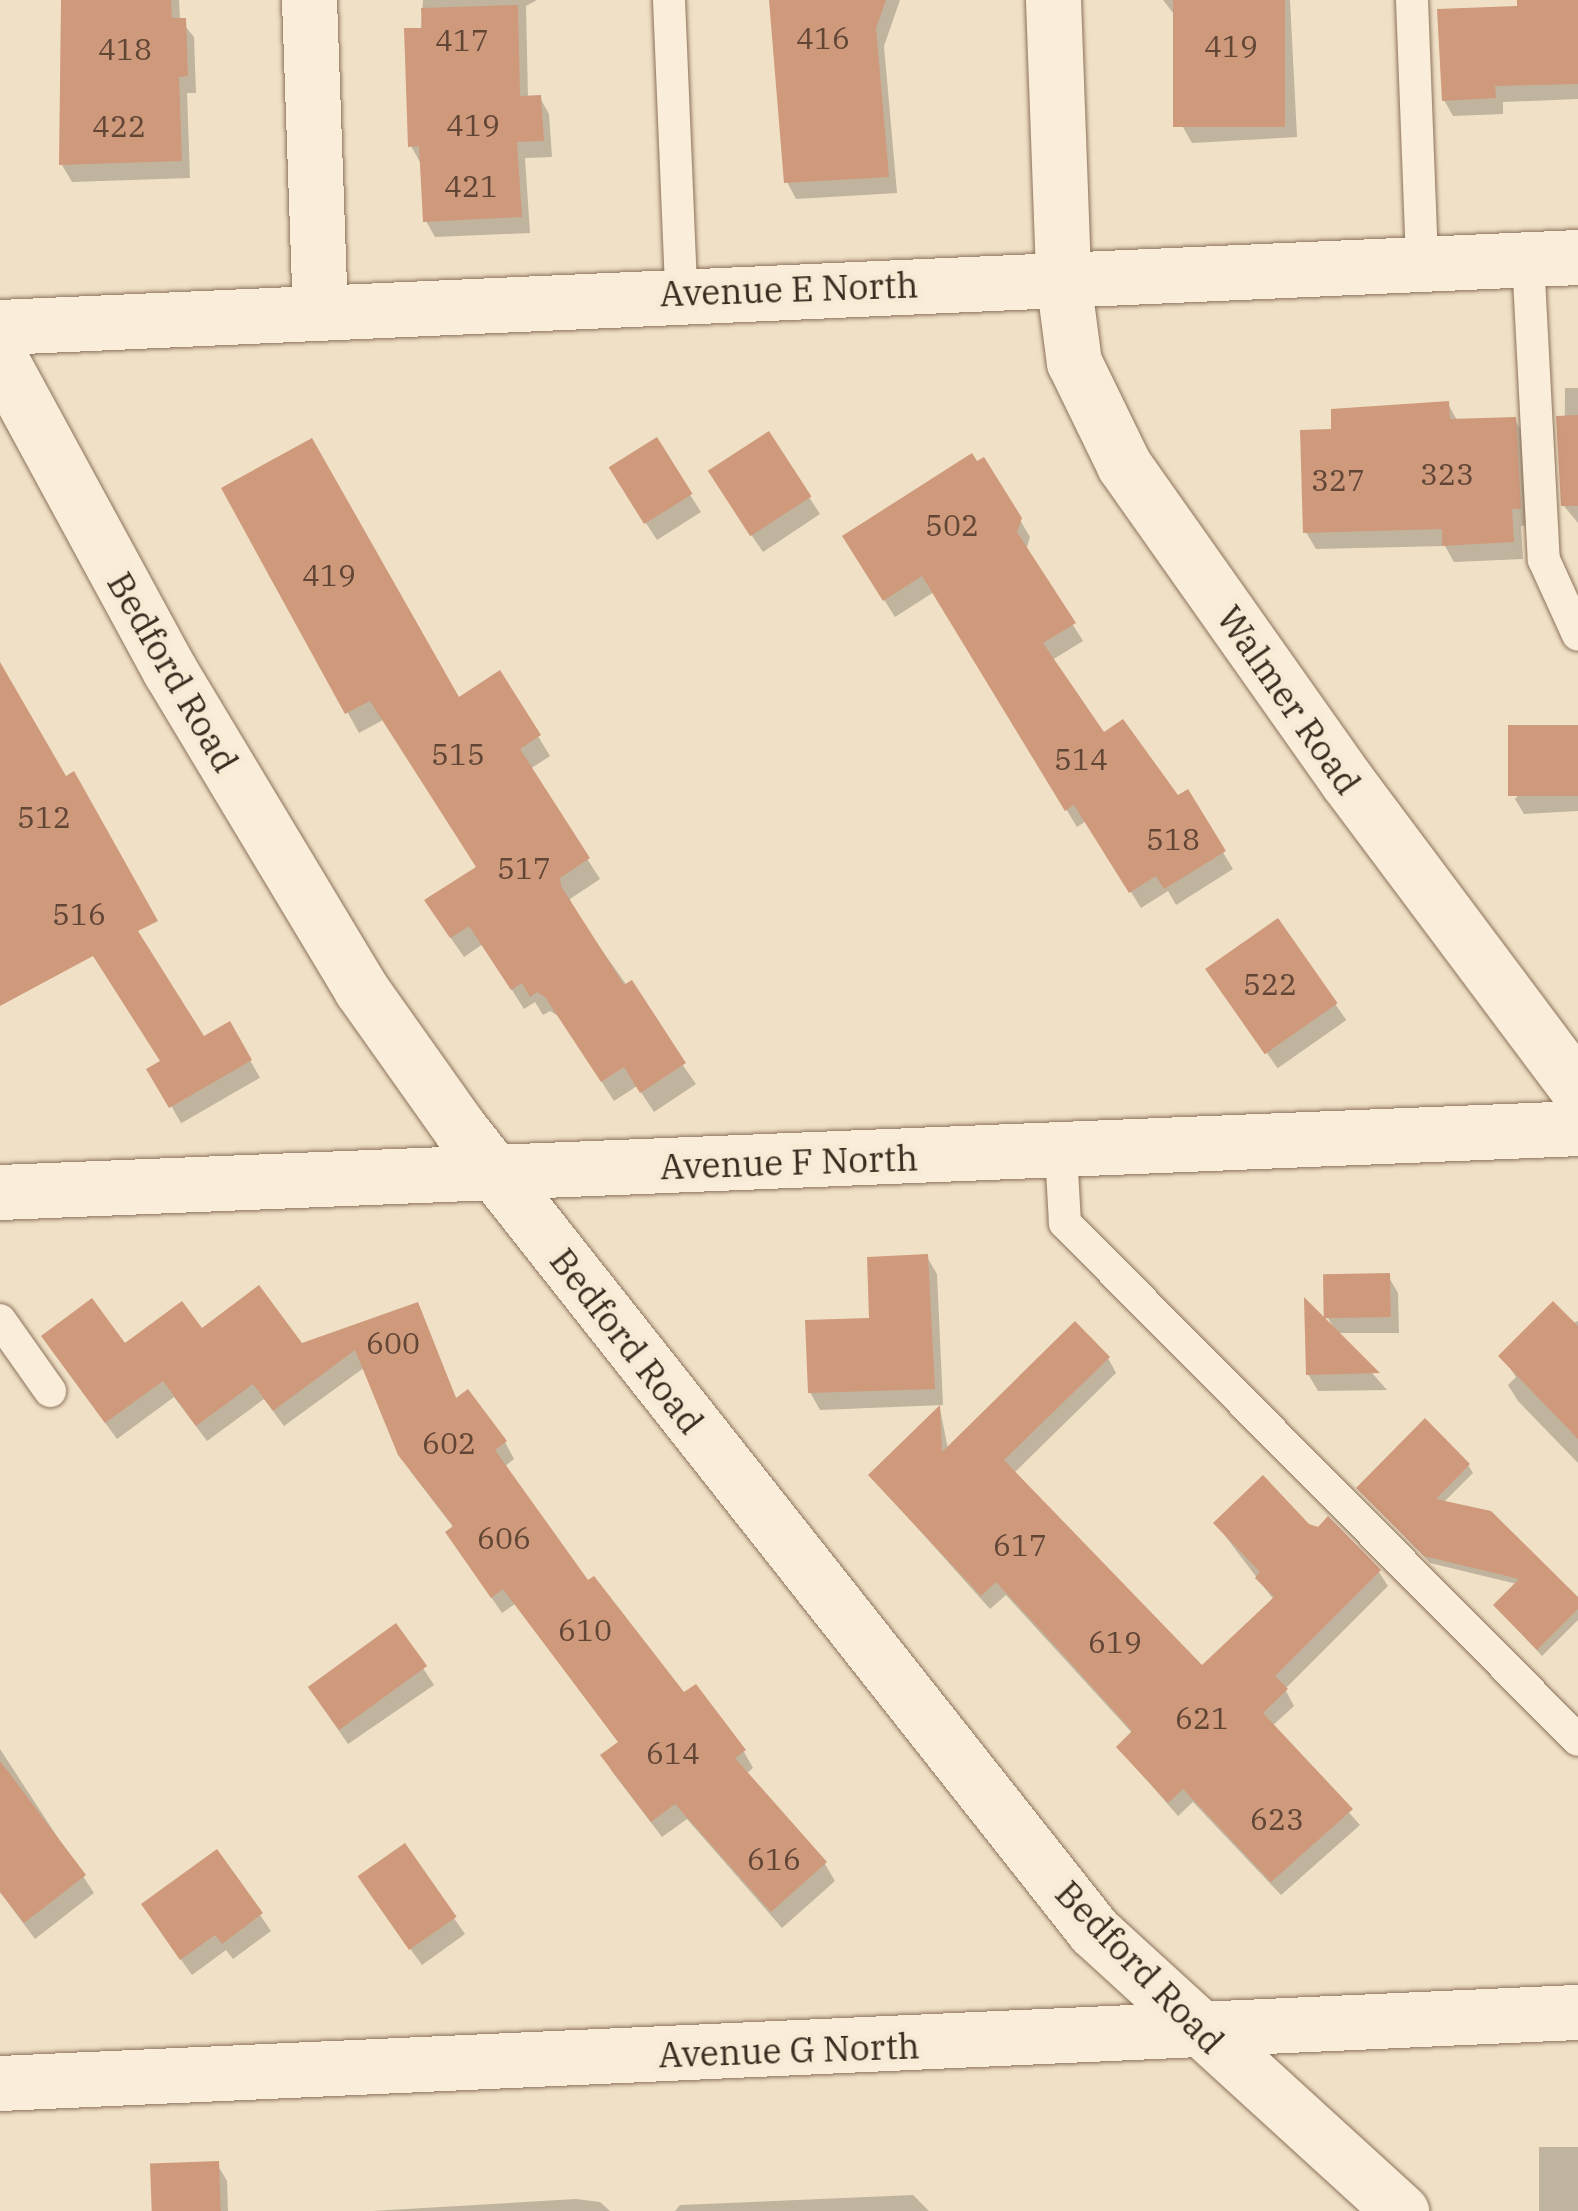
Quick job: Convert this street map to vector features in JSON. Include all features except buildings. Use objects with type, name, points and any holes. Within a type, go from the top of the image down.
[{"type":"street","points":[[308,0],[320,313]]},
{"type":"street","name":"Walmer Road","points":[[1053,0],[1062,279],[1074,362],[1124,465],[1346,781],[1578,1090]]},
{"type":"street","name":"Avenue E North","points":[[0,327],[681,292],[1553,258]]},
{"type":"street","name":"Bedford Road","points":[[0,358],[170,671],[361,990],[496,1174],[1094,1931],[1200,2033],[1401,2211]]},
{"type":"street","name":"Avenue F North","points":[[0,1192],[1061,1152],[1578,1128]]},
{"type":"street","name":"Avenue G North","points":[[0,2083],[1200,2033],[1578,2012]]},
{"type":"lane","points":[[669,0],[681,292]]},
{"type":"lane","points":[[1412,0],[1422,263]]},
{"type":"lane","points":[[1553,258],[1544,560],[1578,635]]},
{"type":"lane","points":[[1061,1152],[1065,1223],[1578,1740]]},
{"type":"lane","points":[[0,1320],[50,1392]]}]
